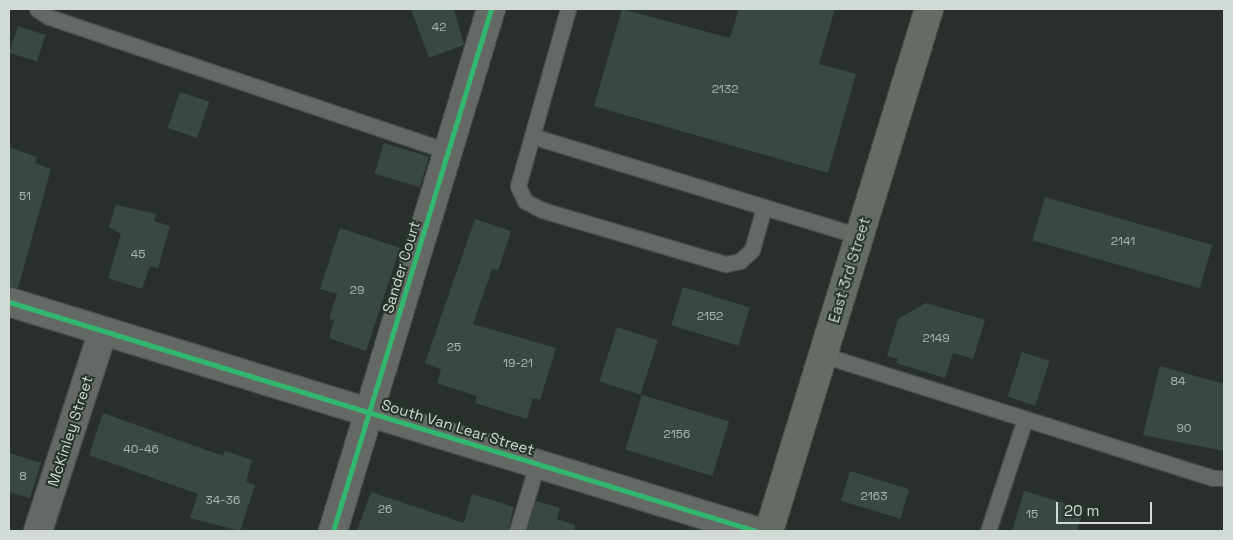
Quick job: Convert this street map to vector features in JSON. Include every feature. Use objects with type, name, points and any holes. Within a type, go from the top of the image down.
[{"type":"main road","name":"East 3rd Street","points":[[769,531],[929,9]]},
{"type":"street","name":"Sander Court","points":[[333,531],[491,9]]},
{"type":"street","name":"South Van Lear Street","points":[[9,302],[756,531]]},
{"type":"street","name":"McKinley Street","points":[[38,531],[103,331]]},
{"type":"lane","points":[[37,9],[49,17],[448,152]]},
{"type":"lane","points":[[568,9],[518,186],[525,201],[542,210],[726,264],[740,260],[752,250],[764,207]]},
{"type":"lane","points":[[532,136],[859,236]]},
{"type":"lane","points":[[823,355],[1213,478],[1224,478]]},
{"type":"lane","points":[[988,531],[1025,419]]},
{"type":"lane","points":[[517,531],[537,464]]},
{"type":"building","points":[[411,9],[454,9],[464,45],[429,58]]},
{"type":"building","points":[[622,9],[730,38],[739,9],[835,9],[819,64],[856,74],[828,173],[594,106]]},
{"type":"building","points":[[18,26],[46,35],[37,62],[9,53]]},
{"type":"building","points":[[180,92],[209,102],[197,138],[168,128]]},
{"type":"building","points":[[384,143],[429,157],[420,187],[375,174]]},
{"type":"building","points":[[9,147],[37,157],[35,163],[51,169],[18,288],[9,287]]},
{"type":"building","points":[[1045,197],[1212,245],[1200,288],[1033,240]]},
{"type":"building","points":[[116,205],[156,214],[154,221],[170,226],[158,268],[150,266],[142,289],[108,278],[121,234],[109,227]]},
{"type":"building","points":[[475,219],[511,231],[498,271],[492,269],[473,324],[556,348],[540,400],[533,398],[527,419],[475,403],[477,396],[437,383],[441,369],[425,363]]},
{"type":"building","points":[[340,228],[400,248],[366,351],[329,338],[334,320],[329,319],[337,294],[320,289]]},
{"type":"building","points":[[683,287],[750,307],[738,346],[671,325]]},
{"type":"building","points":[[926,303],[985,320],[973,359],[953,353],[945,378],[896,363],[898,359],[887,356],[898,319]]},
{"type":"building","points":[[617,327],[658,340],[640,394],[599,381]]},
{"type":"building","points":[[1022,352],[1050,361],[1035,406],[1007,397]]},
{"type":"building","points":[[1160,366],[1224,384],[1224,451],[1143,435]]},
{"type":"building","points":[[642,395],[729,422],[712,476],[625,450]]},
{"type":"building","points":[[103,413],[223,456],[225,451],[252,460],[246,482],[255,485],[240,531],[190,518],[198,494],[89,455]]},
{"type":"building","points":[[9,453],[41,463],[30,498],[9,492]]},
{"type":"building","points":[[850,471],[909,489],[900,519],[841,501]]},
{"type":"building","points":[[1024,491],[1084,509],[1077,531],[1012,531]]},
{"type":"building","points":[[371,492],[464,523],[472,494],[514,507],[508,531],[357,531]]},
{"type":"building","points":[[536,501],[560,508],[557,519],[575,525],[574,531],[527,531]]},
{"type":"cycle path","points":[[333,531],[491,9]]},
{"type":"cycle path","points":[[9,302],[756,531]]}]
